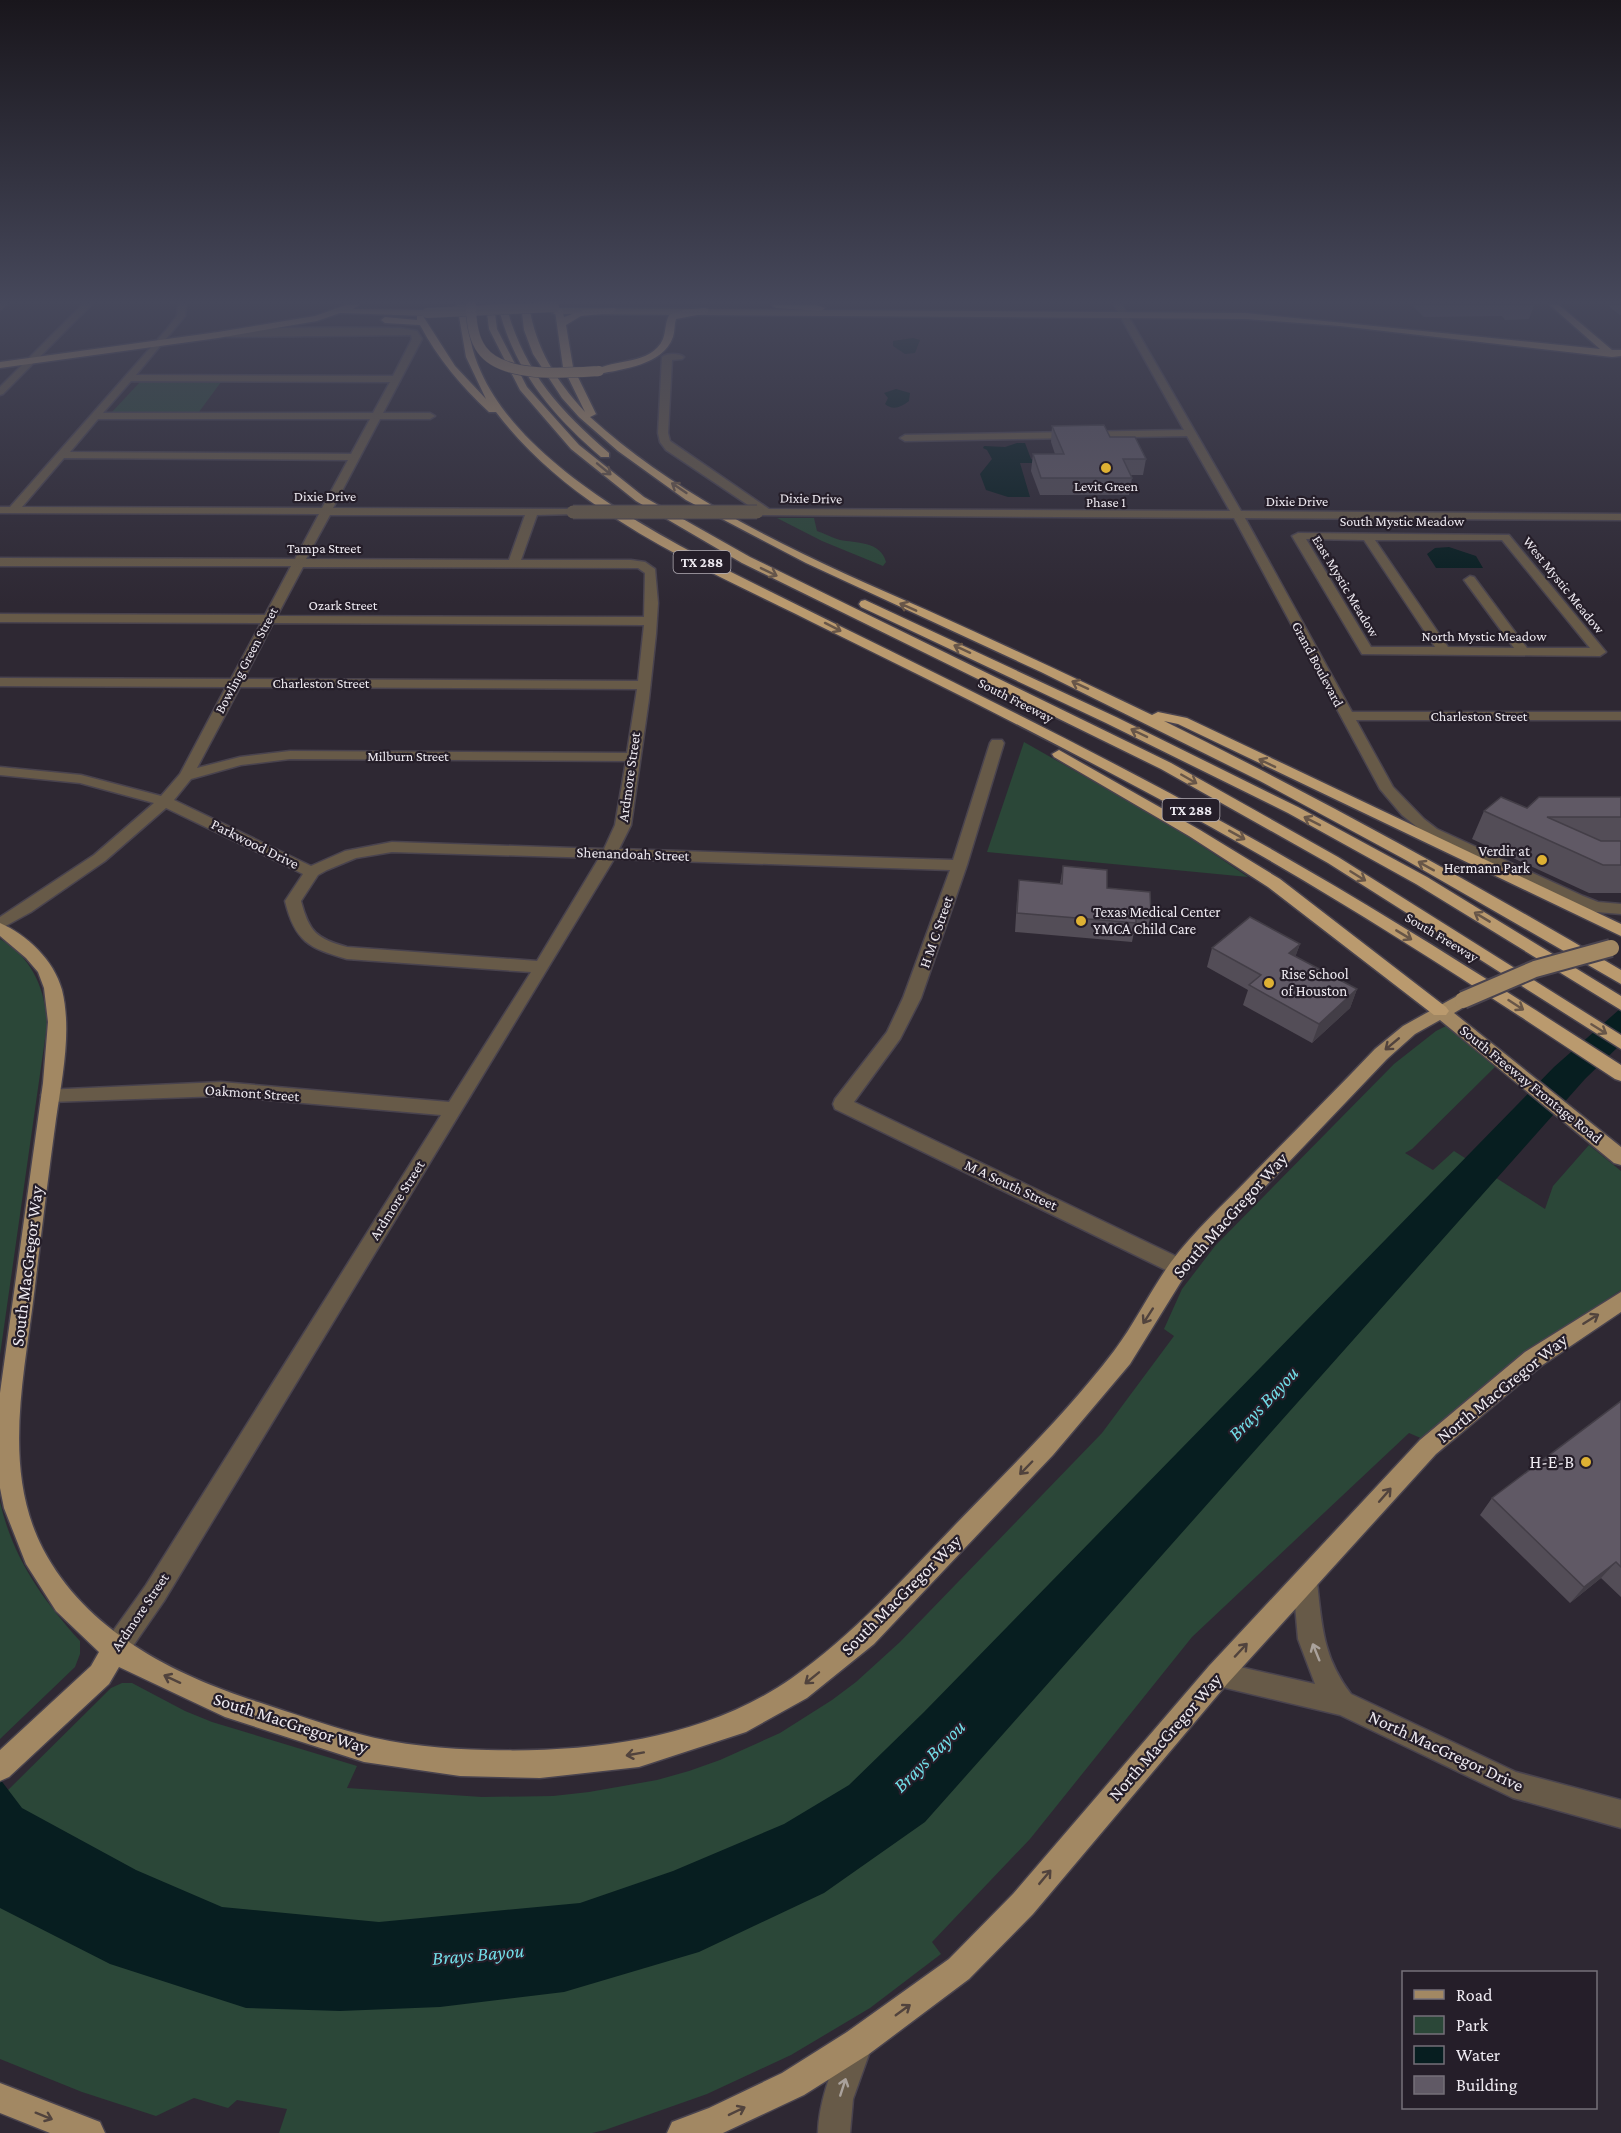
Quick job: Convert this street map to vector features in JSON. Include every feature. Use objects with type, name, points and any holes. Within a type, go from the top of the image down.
[{"type":"highway","points":[[487,405],[517,431]]},
{"type":"highway","name":"South Freeway","points":[[496,405],[517,431],[566,476],[601,502],[661,540],[731,579],[831,626],[1158,791],[1285,862],[1467,973],[1621,1074]]},
{"type":"highway","points":[[538,405],[575,447],[640,499],[746,560],[1166,766],[1333,860],[1621,1043]]},
{"type":"highway","points":[[554,405],[590,443],[656,496],[770,559],[1138,732],[1353,842],[1532,948],[1621,1004]]},
{"type":"highway","points":[[574,405],[598,429],[642,465],[733,522],[826,570],[1133,711],[1319,807],[1550,935],[1621,978]]},
{"type":"highway","points":[[586,405],[598,429]]},
{"type":"highway","points":[[905,664],[1167,816],[1273,883],[1352,941],[1440,1011]]},
{"type":"highway","points":[[1133,711],[1182,722],[1621,931]]},
{"type":"main road","name":"South MacGregor Way","points":[[0,926],[37,959],[53,987],[57,1010],[50,1095],[9,1409],[7,1443],[10,1481],[16,1508],[34,1556],[65,1602],[115,1650],[139,1664],[225,1704],[364,1749],[460,1763],[540,1765],[639,1754],[737,1723],[798,1689],[865,1635],[1045,1448],[1122,1356],[1179,1267],[1214,1227],[1381,1054],[1408,1030],[1463,1000],[1535,969],[1616,947]]},
{"type":"main road","name":"South Freeway Frontage Road","points":[[1440,1011],[1621,1158]]},
{"type":"main road","name":"North MacGregor Way","points":[[683,2133],[715,2121],[793,2084],[858,2043],[959,1969],[1023,1904],[1218,1675],[1437,1440],[1533,1359],[1621,1300]]},
{"type":"main road","name":"Ardmore Street","points":[[0,1768],[100,1675],[115,1650]]},
{"type":"main road","points":[[0,2098],[89,2133]]},
{"type":"street","points":[[13,510],[105,405]]},
{"type":"street","name":"Bowling Green Street","points":[[0,926],[87,868],[166,802],[186,776],[233,683],[383,405]]},
{"type":"street","points":[[665,405],[663,434],[665,442],[680,456],[761,512]]},
{"type":"street","name":"Grand Boulevard","points":[[1175,405],[1387,789],[1419,824],[1432,832],[1577,900],[1596,907],[1621,909]]},
{"type":"street","points":[[95,416],[430,416]]},
{"type":"street","points":[[905,438],[1191,433]]},
{"type":"street","points":[[60,455],[356,457]]},
{"type":"street","name":"Dixie Drive","points":[[0,510],[1621,517]]},
{"type":"street","points":[[514,564],[532,512]]},
{"type":"street","points":[[1415,516],[1429,537]]},
{"type":"street","points":[[1429,516],[1443,537]]},
{"type":"street","name":"South Mystic Meadow","points":[[1298,536],[1505,537]]},
{"type":"street","name":"East Mystic Meadow","points":[[1298,536],[1367,651]]},
{"type":"street","points":[[1367,536],[1445,652]]},
{"type":"street","name":"West Mystic Meadow","points":[[1505,537],[1600,652]]},
{"type":"street","name":"Tampa Street","points":[[0,562],[631,564],[648,568]]},
{"type":"street","name":"Ardmore Street","points":[[115,1650],[155,1593],[542,967],[621,833],[650,621],[651,575],[648,568]]},
{"type":"street","points":[[1470,580],[1523,651]]},
{"type":"street","name":"Ozark Street","points":[[0,618],[650,621]]},
{"type":"street","name":"North Mystic Meadow","points":[[1367,651],[1600,652]]},
{"type":"street","name":"Charleston Street","points":[[0,682],[643,685]]},
{"type":"street","name":"Charleston Street","points":[[1346,716],[1617,717]]},
{"type":"street","points":[[1617,717],[1621,730]]},
{"type":"street","name":"H M C Street","points":[[842,1104],[894,1035],[912,998],[959,865],[997,743]]},
{"type":"street","name":"Milburn Street","points":[[186,776],[240,761],[290,755],[632,757]]},
{"type":"street","name":"Parkwood Drive","points":[[0,771],[81,779],[166,802],[312,872],[293,900],[298,923],[307,937],[323,946],[346,952],[542,967]]},
{"type":"street","name":"Shenandoah Street","points":[[312,872],[329,861],[357,852],[392,847],[959,865]]},
{"type":"street","name":"Oakmont Street","points":[[50,1095],[221,1089],[453,1109]]},
{"type":"street","name":"M A South Street","points":[[842,1104],[1179,1267]]},
{"type":"street","points":[[1305,1582],[1311,1639],[1328,1684],[1342,1703]]},
{"type":"street","name":"North MacGregor Drive","points":[[1218,1675],[1342,1703],[1513,1785],[1621,1814]]},
{"type":"street","points":[[834,2133],[833,2122],[858,2043]]},
{"type":"green space","points":[[119,405],[204,405],[199,412],[112,412]]},
{"type":"green space","points":[[777,518],[814,518],[817,531],[840,540],[867,544],[879,550],[886,562],[883,566],[822,541]]},
{"type":"green space","points":[[1024,742],[1177,829],[1248,877],[987,852]]},
{"type":"green space","points":[[0,939],[29,965],[40,987],[47,1025],[0,1355]]},
{"type":"green space","points":[[1446,1026],[1495,1067],[1412,1149],[1405,1153],[1433,1170],[1454,1151],[1545,1209],[1553,1186],[1589,1145],[1621,1171],[1621,1290],[1526,1354],[1423,1439],[1409,1433],[1192,1637],[1030,1839],[932,1942],[941,1954],[870,2008],[791,2055],[707,2094],[592,2133],[279,2133],[287,2109],[237,2100],[228,2108],[194,2098],[156,2116],[82,2092],[0,2059],[0,1798],[111,1688],[122,1683],[132,1683],[185,1711],[212,1722],[357,1766],[347,1788],[482,1797],[553,1796],[589,1792],[657,1780],[689,1771],[780,1733],[856,1682],[900,1642],[1102,1433],[1174,1336],[1164,1329],[1182,1289],[1215,1246],[1394,1064],[1436,1031]]},
{"type":"green space","points":[[0,1502],[21,1560],[41,1593],[80,1641],[80,1654],[75,1667],[0,1739]]},
{"type":"water","points":[[886,405],[903,405],[894,408]]},
{"type":"water","points":[[1025,443],[1031,459],[1041,463],[1020,463],[1030,497],[1008,497],[986,490],[980,474],[992,459],[987,450],[983,448],[984,446],[1005,447]]},
{"type":"water","points":[[1449,547],[1476,556],[1483,568],[1436,568],[1427,554],[1435,548]]},
{"type":"water","name":"Brays Bayou","points":[[1621,1008],[1621,1044],[1585,1079],[925,1822],[824,1893],[699,1952],[564,1992],[440,2007],[340,2011],[246,2008],[110,1964],[0,1908],[0,1779],[22,1808],[136,1870],[222,1907],[379,1922],[580,1903],[673,1871],[784,1824],[849,1785],[924,1712],[1554,1067]]},
{"type":"building","points":[[1104,425],[1110,437],[1135,437],[1146,459],[1123,459],[1132,478],[1041,478],[1033,454],[1064,454],[1052,426]]},
{"type":"building","points":[[1501,797],[1527,808],[1539,797],[1621,797],[1621,817],[1547,817],[1601,841],[1621,841],[1621,865],[1603,865],[1484,811]]},
{"type":"building","points":[[1063,866],[1107,870],[1107,888],[1150,892],[1151,915],[1136,913],[1136,923],[1017,913],[1019,880],[1062,884]]},
{"type":"building","points":[[1250,917],[1300,944],[1289,953],[1357,989],[1319,1024],[1249,985],[1261,975],[1212,948]]},
{"type":"building","name":"H-E-B","points":[[1621,1401],[1621,1567],[1616,1562],[1584,1587],[1492,1498]]},
{"type":"place","name":"Levit Green Phase 1","points":[[1106,468]]},
{"type":"place","name":"Verdir at Hermann Park","points":[[1542,860]]},
{"type":"place","name":"Texas Medical Center YMCA Child Care","points":[[1081,921]]},
{"type":"place","name":"Rise School of Houston","points":[[1269,983]]},
{"type":"place","name":"H-E-B","points":[[1586,1462]]}]
